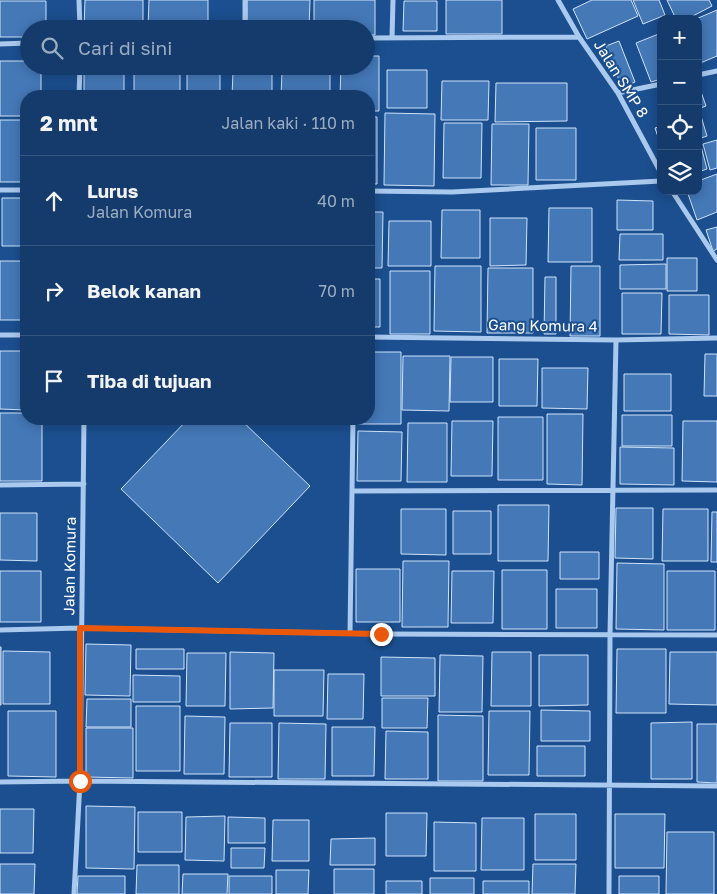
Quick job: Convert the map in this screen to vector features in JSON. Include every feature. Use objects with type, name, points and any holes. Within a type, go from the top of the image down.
[{"type":"street","points":[[79,0],[80,20]]},
{"type":"street","points":[[245,0],[245,20]]},
{"type":"street","points":[[392,38],[393,0]]},
{"type":"street","name":"Jalan SMP 8","points":[[558,0],[579,37],[618,93],[657,166]]},
{"type":"street","points":[[375,38],[579,37]]},
{"type":"street","points":[[0,44],[20,43]]},
{"type":"street","points":[[702,74],[717,71]]},
{"type":"street","points":[[79,90],[80,75]]},
{"type":"street","points":[[618,93],[657,85]]},
{"type":"street","points":[[375,191],[452,192],[657,181]]},
{"type":"street","points":[[0,190],[20,190]]},
{"type":"street","points":[[675,195],[717,260]]},
{"type":"street","points":[[0,335],[20,335]]},
{"type":"street","name":"Gang Komura 4","points":[[375,337],[616,340],[717,338]]},
{"type":"street","points":[[609,894],[611,784],[610,634],[616,340]]},
{"type":"street","name":"Jalan Komura","points":[[74,894],[80,781],[80,628],[84,425]]},
{"type":"street","points":[[350,633],[354,425]]},
{"type":"street","points":[[0,485],[84,484]]},
{"type":"street","points":[[353,491],[717,490]]},
{"type":"street","points":[[0,630],[80,628],[350,633],[717,635]]},
{"type":"street","points":[[0,782],[717,786]]},
{"type":"building","points":[[85,0],[143,0],[143,20],[84,20]]},
{"type":"building","points":[[149,0],[208,0],[208,20],[148,20]]},
{"type":"building","points":[[247,0],[310,0],[309,20],[247,20]]},
{"type":"building","points":[[314,0],[375,0],[375,20],[314,20]]},
{"type":"building","points":[[446,0],[502,0],[502,34],[446,34]]},
{"type":"building","points":[[592,0],[631,0],[638,16],[587,39],[573,9]]},
{"type":"building","points":[[633,0],[659,0],[665,15],[657,15],[657,18],[643,24]]},
{"type":"building","points":[[667,0],[709,0],[712,6],[695,15],[674,15]]},
{"type":"building","points":[[0,1],[46,1],[46,20],[20,20],[20,37],[0,37]]},
{"type":"building","points":[[404,1],[437,1],[437,31],[403,31]]},
{"type":"building","points":[[717,10],[717,56],[702,62],[702,60],[702,16]]},
{"type":"building","points":[[657,35],[657,80],[651,82],[636,43]]},
{"type":"building","points":[[619,41],[635,82],[622,88],[606,46]]},
{"type":"building","points":[[375,56],[379,56],[379,111],[375,111],[375,90],[340,90],[341,75],[375,75]]},
{"type":"building","points":[[0,61],[20,61],[20,75],[41,75],[41,90],[20,90],[20,116],[0,116]]},
{"type":"building","points":[[387,70],[427,70],[427,108],[387,108]]},
{"type":"building","points":[[84,75],[124,75],[124,90],[84,90]]},
{"type":"building","points":[[134,75],[180,75],[180,90],[134,90]]},
{"type":"building","points":[[187,75],[220,75],[220,90],[187,90]]},
{"type":"building","points":[[233,75],[272,75],[272,90],[232,90]]},
{"type":"building","points":[[282,75],[330,75],[330,90],[281,90]]},
{"type":"building","points":[[442,81],[489,81],[488,120],[441,120]]},
{"type":"building","points":[[496,83],[567,83],[567,121],[495,122]]},
{"type":"building","points":[[702,95],[706,106],[702,108]]},
{"type":"building","points":[[385,113],[435,114],[434,186],[384,185]]},
{"type":"building","points":[[375,117],[377,117],[377,184],[375,184]]},
{"type":"building","points":[[0,120],[20,120],[20,182],[0,182]]},
{"type":"building","points":[[702,120],[707,136],[702,138]]},
{"type":"building","points":[[444,123],[482,123],[481,178],[443,178]]},
{"type":"building","points":[[492,124],[529,124],[528,185],[491,185]]},
{"type":"building","points":[[536,128],[576,128],[576,180],[536,180]]},
{"type":"building","points":[[717,140],[717,168],[710,170],[703,144]]},
{"type":"building","points":[[702,150],[707,169],[702,171]]},
{"type":"building","points":[[717,174],[717,212],[697,220],[688,195],[702,195],[702,180]]},
{"type":"building","points":[[2,198],[20,198],[20,246],[2,246]]},
{"type":"building","points":[[617,200],[653,201],[653,230],[617,230]]},
{"type":"building","points":[[549,208],[592,208],[592,262],[548,262]]},
{"type":"building","points":[[442,210],[480,210],[480,258],[441,258]]},
{"type":"building","points":[[375,212],[383,212],[382,268],[375,268]]},
{"type":"building","points":[[490,218],[527,218],[526,265],[490,266]]},
{"type":"building","points":[[389,221],[431,221],[431,266],[388,266]]},
{"type":"building","points":[[717,227],[717,249],[713,251],[706,230]]},
{"type":"building","points":[[620,234],[663,234],[663,260],[619,260]]},
{"type":"building","points":[[667,258],[697,258],[697,291],[667,291]]},
{"type":"building","points":[[0,261],[20,261],[20,320],[0,320]]},
{"type":"building","points":[[666,264],[666,289],[620,289],[620,265]]},
{"type":"building","points":[[435,266],[481,266],[481,332],[434,331]]},
{"type":"building","points":[[571,266],[600,266],[600,336],[570,336]]},
{"type":"building","points":[[488,268],[533,268],[533,333],[487,333]]},
{"type":"building","points":[[390,271],[430,271],[430,334],[390,334]]},
{"type":"building","points":[[545,277],[556,277],[556,334],[544,334]]},
{"type":"building","points":[[375,279],[380,279],[380,327],[375,327]]},
{"type":"building","points":[[622,293],[662,293],[661,334],[622,334]]},
{"type":"building","points":[[669,295],[709,295],[709,335],[669,334]]},
{"type":"building","points":[[0,351],[20,351],[20,410],[0,409]]},
{"type":"building","points":[[375,352],[401,352],[401,424],[375,424]]},
{"type":"building","points":[[705,354],[717,354],[717,396],[704,396]]},
{"type":"building","points":[[403,356],[450,356],[449,411],[402,410]]},
{"type":"building","points":[[451,357],[493,357],[493,402],[450,402]]},
{"type":"building","points":[[499,359],[538,359],[537,406],[499,406]]},
{"type":"building","points":[[542,368],[588,368],[587,409],[542,408]]},
{"type":"building","points":[[624,374],[671,374],[671,411],[624,411]]},
{"type":"building","points":[[0,413],[20,413],[20,425],[42,425],[42,481],[0,481]]},
{"type":"building","points":[[547,414],[583,414],[582,485],[547,484]]},
{"type":"building","points":[[622,415],[672,415],[672,446],[622,446]]},
{"type":"building","points":[[498,417],[543,417],[543,480],[498,480]]},
{"type":"building","points":[[452,421],[493,421],[492,476],[451,476]]},
{"type":"building","points":[[683,421],[717,421],[717,482],[682,481]]},
{"type":"building","points":[[408,423],[447,423],[447,482],[407,482]]},
{"type":"building","points":[[182,425],[246,425],[310,486],[218,583],[121,489]]},
{"type":"building","points":[[358,431],[402,432],[401,481],[357,481]]},
{"type":"building","points":[[620,447],[674,448],[674,485],[620,484]]},
{"type":"building","points":[[498,505],[549,505],[548,561],[498,561]]},
{"type":"building","points":[[616,508],[653,508],[653,559],[615,558]]},
{"type":"building","points":[[401,509],[446,509],[446,555],[401,554]]},
{"type":"building","points":[[663,509],[708,509],[708,561],[662,561]]},
{"type":"building","points":[[453,511],[491,511],[491,554],[453,554]]},
{"type":"building","points":[[712,512],[717,512],[717,562],[711,562]]},
{"type":"building","points":[[0,513],[37,513],[37,561],[0,560]]},
{"type":"building","points":[[560,552],[599,552],[599,579],[560,579]]},
{"type":"building","points":[[403,561],[449,561],[448,627],[402,627]]},
{"type":"building","points":[[617,563],[664,564],[664,630],[616,629]]},
{"type":"building","points":[[356,569],[400,569],[400,622],[356,622]]},
{"type":"building","points":[[502,570],[547,570],[547,629],[502,629]]},
{"type":"building","points":[[0,571],[41,571],[41,622],[0,622]]},
{"type":"building","points":[[452,571],[494,571],[493,623],[451,623]]},
{"type":"building","points":[[667,571],[715,571],[715,630],[667,630]]},
{"type":"building","points":[[556,589],[597,589],[597,628],[556,628]]},
{"type":"building","points":[[86,644],[131,645],[130,696],[85,695]]},
{"type":"building","points":[[1,647],[1,705],[0,705]]},
{"type":"building","points":[[136,649],[184,649],[184,669],[136,669]]},
{"type":"building","points":[[617,649],[666,649],[666,713],[616,713]]},
{"type":"building","points":[[3,651],[50,652],[50,704],[3,704]]},
{"type":"building","points":[[230,652],[274,653],[273,708],[230,709]]},
{"type":"building","points":[[492,652],[531,652],[531,706],[491,706]]},
{"type":"building","points":[[670,652],[717,652],[717,705],[669,704]]},
{"type":"building","points":[[187,653],[226,653],[225,706],[186,706]]},
{"type":"building","points":[[440,655],[483,656],[482,712],[439,712]]},
{"type":"building","points":[[539,655],[588,655],[588,705],[539,706]]},
{"type":"building","points":[[381,657],[435,658],[435,696],[381,696]]},
{"type":"building","points":[[274,670],[324,670],[323,716],[274,716]]},
{"type":"building","points":[[328,674],[364,674],[363,719],[327,719]]},
{"type":"building","points":[[133,675],[180,676],[180,702],[133,702]]},
{"type":"building","points":[[382,698],[428,698],[427,728],[382,728]]},
{"type":"building","points":[[87,699],[131,699],[131,727],[86,727]]},
{"type":"building","points":[[136,706],[180,706],[180,771],[136,771]]},
{"type":"building","points":[[541,710],[590,711],[590,741],[541,741]]},
{"type":"building","points":[[8,711],[56,711],[56,777],[8,776]]},
{"type":"building","points":[[489,711],[530,711],[529,775],[488,775]]},
{"type":"building","points":[[438,715],[483,716],[483,781],[438,781]]},
{"type":"building","points":[[185,716],[225,717],[224,774],[184,774]]},
{"type":"building","points":[[692,722],[692,779],[651,779],[651,723]]},
{"type":"building","points":[[230,723],[272,723],[272,777],[229,777]]},
{"type":"building","points":[[279,723],[326,724],[325,779],[278,779]]},
{"type":"building","points":[[697,724],[717,724],[717,783],[697,782]]},
{"type":"building","points":[[332,727],[375,727],[374,776],[332,776]]},
{"type":"building","points":[[86,728],[133,728],[133,778],[86,777]]},
{"type":"building","points":[[386,731],[428,732],[428,779],[385,779]]},
{"type":"building","points":[[537,746],[585,746],[585,776],[537,776]]},
{"type":"building","points":[[86,806],[135,807],[134,869],[86,868]]},
{"type":"building","points":[[0,809],[34,809],[33,853],[0,853]]},
{"type":"building","points":[[138,812],[182,812],[182,852],[138,852]]},
{"type":"building","points":[[386,813],[427,813],[426,856],[386,856]]},
{"type":"building","points":[[535,814],[576,814],[576,860],[535,860]]},
{"type":"building","points":[[615,814],[665,814],[664,868],[615,868]]},
{"type":"building","points":[[225,816],[224,861],[185,860],[186,817]]},
{"type":"building","points":[[228,817],[265,818],[265,843],[228,843]]},
{"type":"building","points":[[482,818],[524,818],[524,870],[481,870]]},
{"type":"building","points":[[273,820],[309,820],[309,861],[272,861]]},
{"type":"building","points":[[434,822],[476,823],[476,871],[434,871]]},
{"type":"building","points":[[667,832],[714,832],[714,894],[666,894]]},
{"type":"building","points":[[375,838],[375,865],[330,865],[331,839]]},
{"type":"building","points":[[231,848],[265,848],[264,868],[231,868]]},
{"type":"building","points":[[0,864],[35,864],[34,894],[0,894]]},
{"type":"building","points":[[533,864],[576,864],[575,894],[532,894]]},
{"type":"building","points":[[137,865],[179,865],[179,894],[136,894]]},
{"type":"building","points":[[334,869],[374,869],[374,894],[334,894]]},
{"type":"building","points":[[276,870],[309,870],[308,894],[276,894]]},
{"type":"building","points":[[183,874],[228,874],[227,894],[182,894]]},
{"type":"building","points":[[78,876],[125,876],[125,894],[77,894]]},
{"type":"building","points":[[229,876],[272,876],[272,894],[229,894]]},
{"type":"building","points":[[619,876],[659,876],[659,894],[619,894]]},
{"type":"building","points":[[430,878],[474,878],[474,894],[430,894]]},
{"type":"building","points":[[386,881],[422,881],[422,894],[386,894]]},
{"type":"building","points":[[483,881],[529,881],[529,894],[483,894]]},
{"type":"route","points":[[80,781],[80,628],[381,634]]}]
